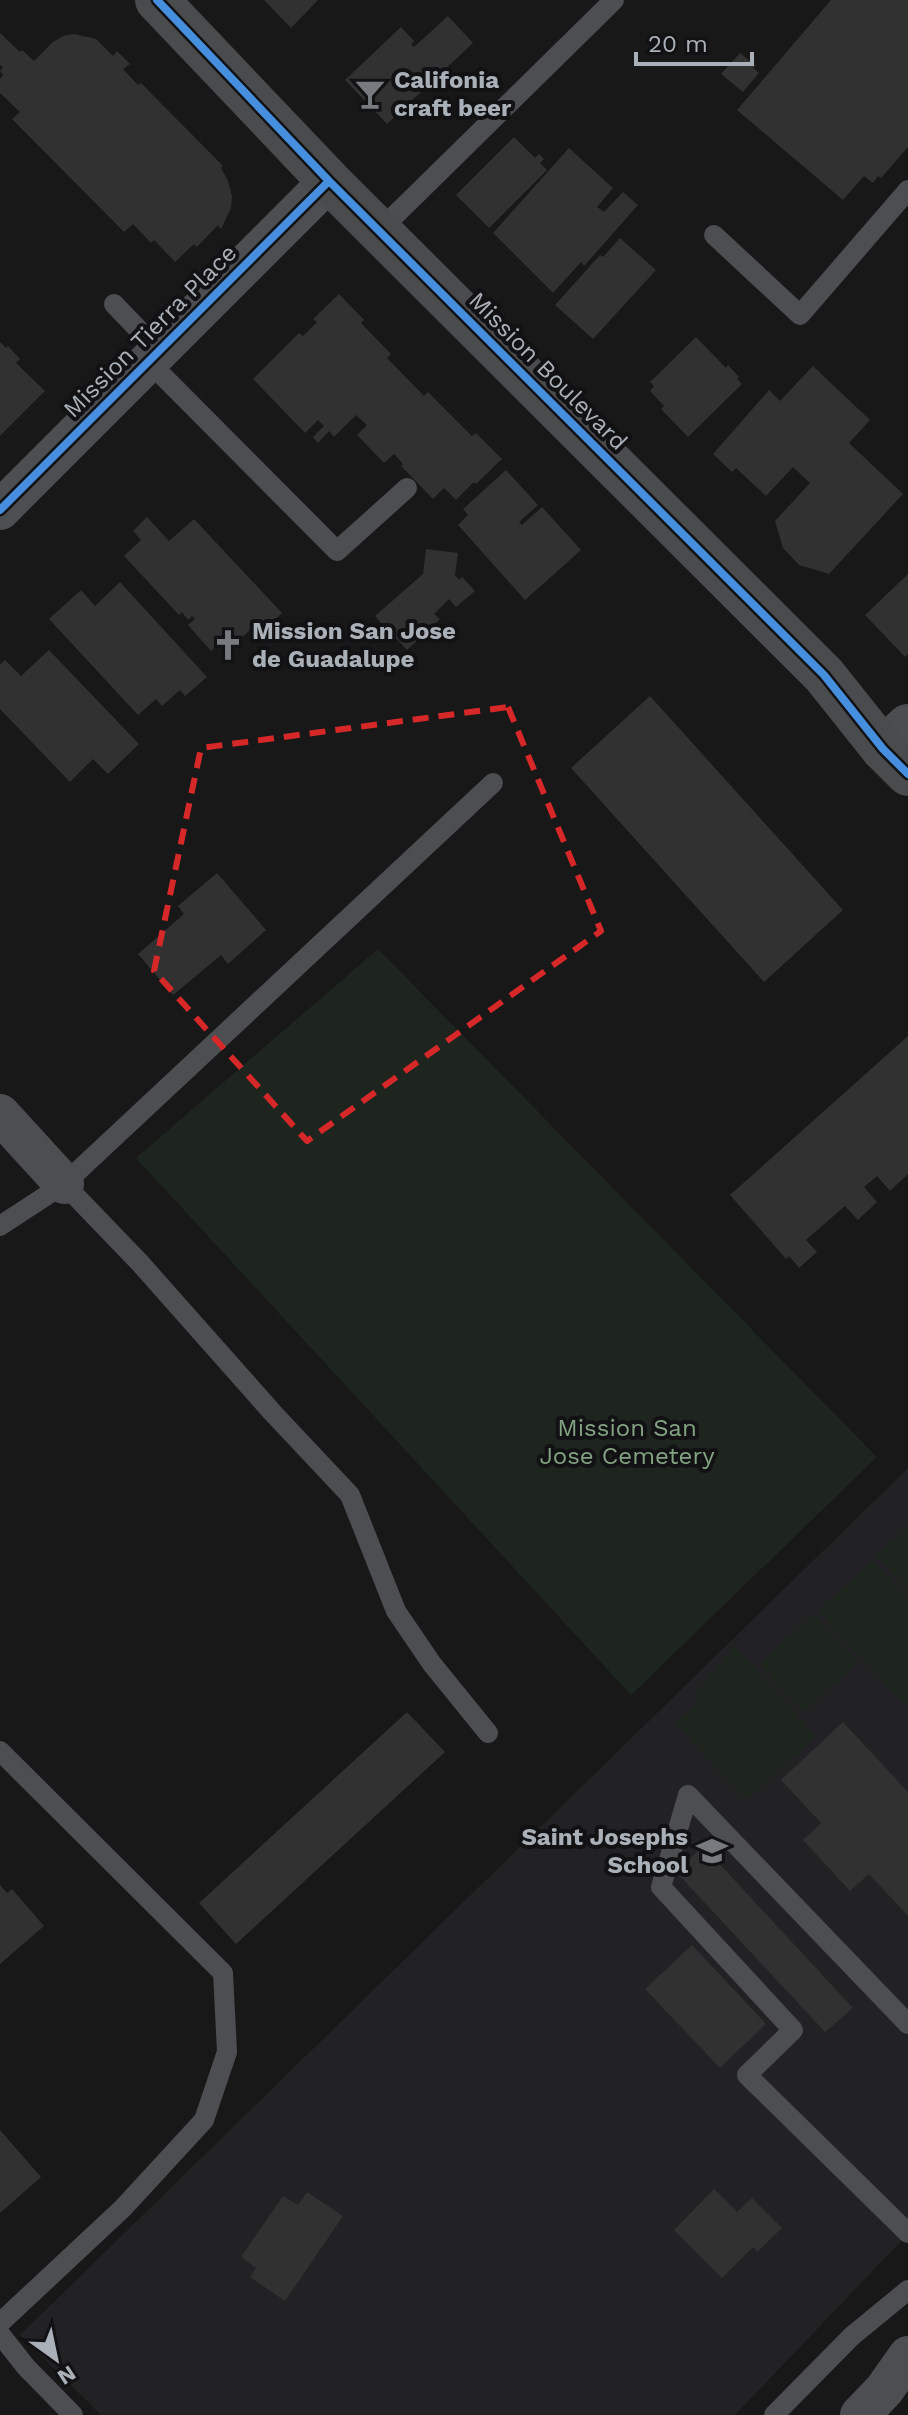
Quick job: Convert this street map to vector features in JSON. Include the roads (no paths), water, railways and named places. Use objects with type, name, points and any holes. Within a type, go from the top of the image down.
[{"type":"main road","name":"Mission Boulevard","points":[[157,0],[329,181],[900,749]]},
{"type":"street","name":"Mission Tierra Place","points":[[0,510],[329,181]]},
{"type":"street","points":[[0,1114],[64,1184]]},
{"type":"street","points":[[884,2392],[908,2356]]},
{"type":"lane","points":[[379,231],[614,0]]},
{"type":"lane","points":[[714,235],[800,315],[908,190]]},
{"type":"lane","points":[[114,304],[154,356],[337,551],[407,488]]},
{"type":"lane","points":[[0,1226],[64,1184],[493,783]]},
{"type":"lane","points":[[64,1184],[140,1263],[350,1495],[396,1611],[432,1664],[488,1733]]},
{"type":"lane","points":[[0,1751],[223,1973],[227,2052],[204,2120],[123,2208],[0,2323]]},
{"type":"lane","points":[[908,2024],[688,1795],[661,1887],[793,2030],[747,2075],[908,2233]]},
{"type":"lane","points":[[774,2415],[852,2336],[908,2290]]},
{"type":"lane","points":[[0,2334],[26,2367],[73,2415]]},
{"type":"place","name":"Califonia craft beer","points":[[370,94]]},
{"type":"place","name":"Mission San Jose de Guadalupe","points":[[228,645]]},
{"type":"place","name":"Saint Josephs School","points":[[712,1851]]},
{"type":"park label","name":"Mission San Jose Cemetery","points":[[627,1442]]}]
